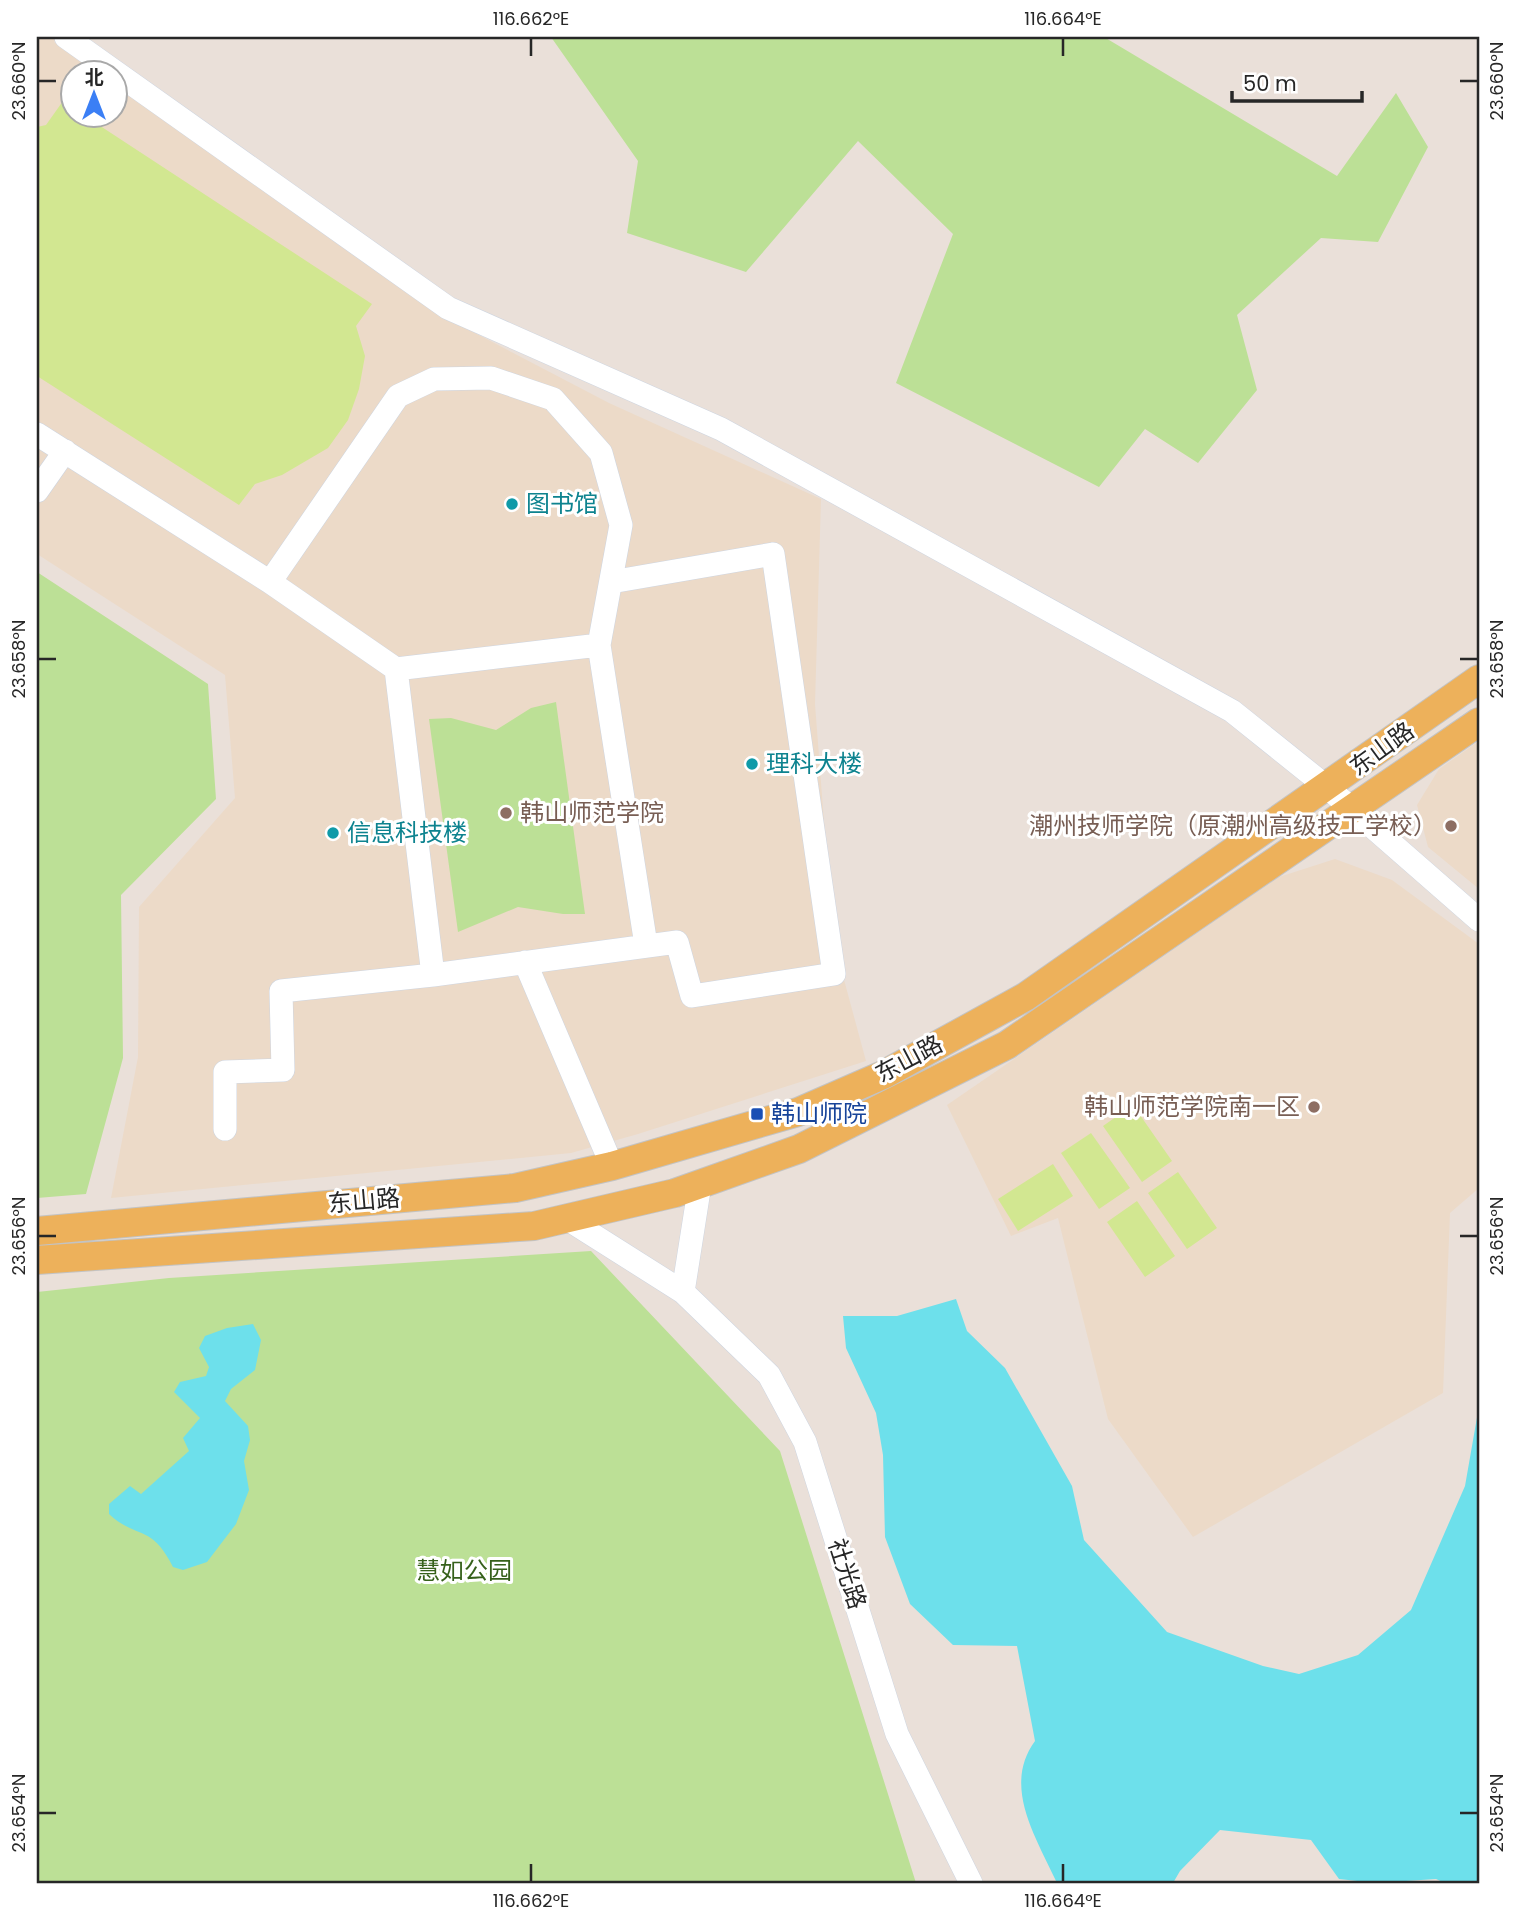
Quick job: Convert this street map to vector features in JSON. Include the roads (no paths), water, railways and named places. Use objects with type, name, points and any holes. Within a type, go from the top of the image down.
[{"type":"main road","name":"东山路","points":[[37,1231],[515,1188],[612,1166],[797,1112],[883,1075],[1025,997],[1137,916],[1328,788],[1479,679]]},
{"type":"main road","name":"东山路","points":[[37,1260],[534,1226],[700,1184],[799,1149],[1007,1045],[1479,722]]},
{"type":"street","points":[[66,37],[449,309],[733,436],[1232,711],[1328,788],[1479,920]]},
{"type":"street","points":[[270,582],[398,396],[434,379],[491,378],[553,399],[601,453],[621,525],[599,645],[646,945]]},
{"type":"street","points":[[37,434],[270,582],[396,670],[599,645]]},
{"type":"street","points":[[37,491],[65,451]]},
{"type":"street","points":[[225,1129],[225,1072],[284,1070],[281,991],[433,975],[677,942],[692,996],[834,974],[772,554],[611,582]]},
{"type":"street","points":[[396,670],[433,975]]},
{"type":"street","points":[[524,962],[612,1166]]},
{"type":"street","points":[[684,1292],[700,1184]]},
{"type":"street","name":"社光路","points":[[566,1218],[684,1292],[769,1375],[805,1442],[897,1734],[971,1883]]},
{"type":"water","points":[[956,1299],[967,1331],[1005,1368],[1072,1486],[1084,1540],[1167,1632],[1263,1666],[1299,1674],[1358,1655],[1411,1610],[1465,1486],[1479,1406],[1479,1883],[1445,1883],[1436,1879],[1376,1883],[1339,1879],[1311,1840],[1220,1830],[1180,1871],[1173,1883],[1056,1881],[1032,1829],[1022,1793],[1026,1758],[1035,1741],[1017,1646],[953,1645],[910,1604],[885,1537],[883,1455],[876,1413],[846,1348],[843,1316],[897,1316]]},
{"type":"water","points":[[253,1324],[261,1340],[255,1370],[231,1389],[225,1401],[248,1426],[250,1440],[244,1461],[249,1490],[236,1524],[207,1562],[183,1570],[173,1567],[158,1544],[109,1514],[109,1504],[130,1486],[141,1494],[189,1451],[183,1438],[200,1418],[174,1392],[180,1382],[206,1376],[209,1367],[199,1348],[205,1336],[227,1328]]},
{"type":"place","name":"图书馆","points":[[512,504]]},
{"type":"place","name":"理科大楼","points":[[752,764]]},
{"type":"place","name":"韩山师范学院","points":[[506,813]]},
{"type":"place","name":"潮州技师学院（原潮州高级技工学校）","points":[[1451,826]]},
{"type":"place","name":"信息科技楼","points":[[333,833]]},
{"type":"place","name":"韩山师范学院南一区","points":[[1314,1107]]},
{"type":"place","name":"韩山师院","points":[[757,1114]]},
{"type":"park label","name":"慧如公园","points":[[464,1571]]}]
